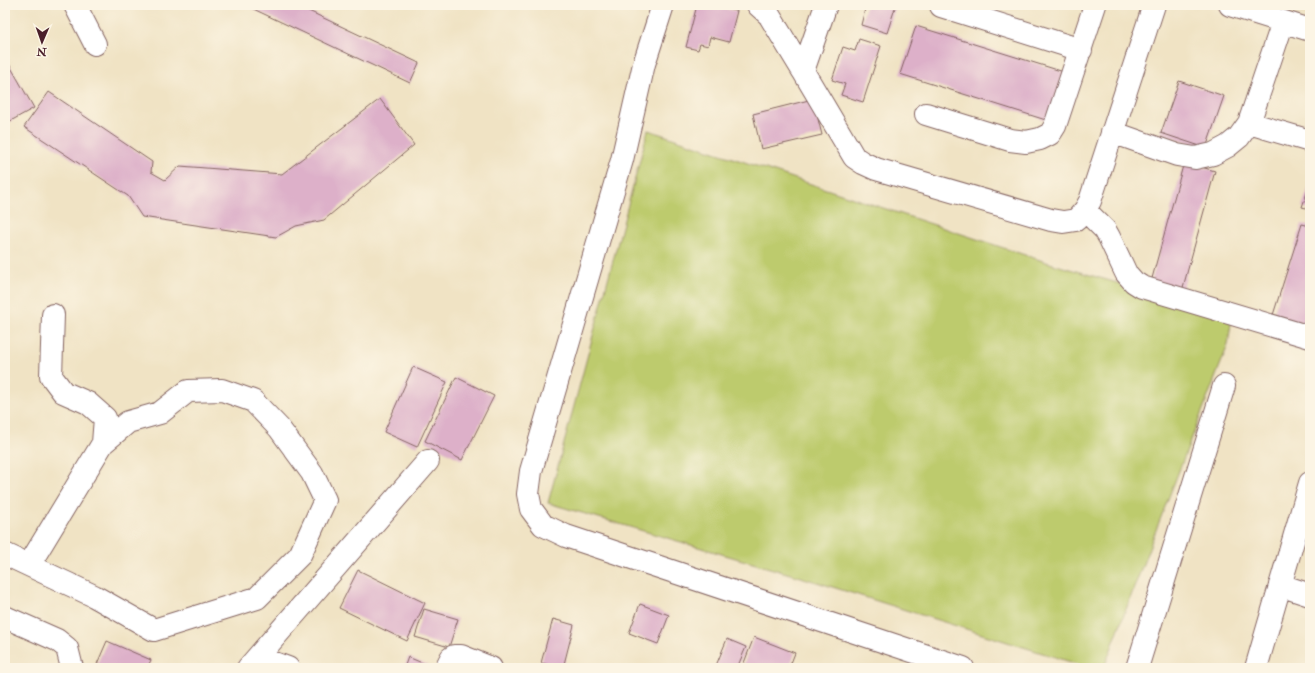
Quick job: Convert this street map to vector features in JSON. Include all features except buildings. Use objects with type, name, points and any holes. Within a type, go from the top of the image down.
[{"type":"street","points":[[75,5],[95,44]]},
{"type":"street","points":[[662,5],[644,64],[622,160],[530,470],[528,494],[531,509],[542,525],[566,536],[963,668]]},
{"type":"street","points":[[758,5],[769,15],[854,157],[863,164],[1050,220],[1063,222],[1076,220],[1085,210],[1090,201],[1154,5]]},
{"type":"street","points":[[803,71],[826,5]]},
{"type":"street","points":[[926,114],[1010,140],[1026,142],[1040,139],[1050,134],[1056,126],[1096,5]]},
{"type":"street","points":[[942,6],[1081,50]]},
{"type":"street","points":[[1237,6],[1310,30]]},
{"type":"street","points":[[1112,132],[1177,155],[1195,158],[1213,154],[1228,146],[1239,137],[1250,123],[1283,22]]},
{"type":"street","points":[[1250,123],[1310,141]]},
{"type":"street","points":[[1085,210],[1105,230],[1126,273],[1142,288],[1310,337]]},
{"type":"street","points":[[53,315],[51,376],[63,392],[88,403],[105,418],[103,442]]},
{"type":"street","points":[[1137,668],[1224,386]]},
{"type":"street","points":[[5,554],[94,596],[154,630],[257,598],[300,555],[325,500],[312,473],[279,428],[253,401],[222,390],[188,391],[160,413],[128,422],[103,442],[29,565]]},
{"type":"street","points":[[253,663],[428,461]]},
{"type":"street","points":[[1256,668],[1310,483]]},
{"type":"street","points":[[1280,586],[1310,595]]},
{"type":"street","points":[[5,617],[57,640],[67,648],[72,668]]},
{"type":"street","points":[[446,668],[448,661],[451,658],[461,656],[491,668]]},
{"type":"street","points":[[253,663],[288,668]]},
{"type":"green space","points":[[648,130],[1046,262],[1232,317],[1228,345],[1104,668],[1090,668],[807,579],[548,503]]}]
